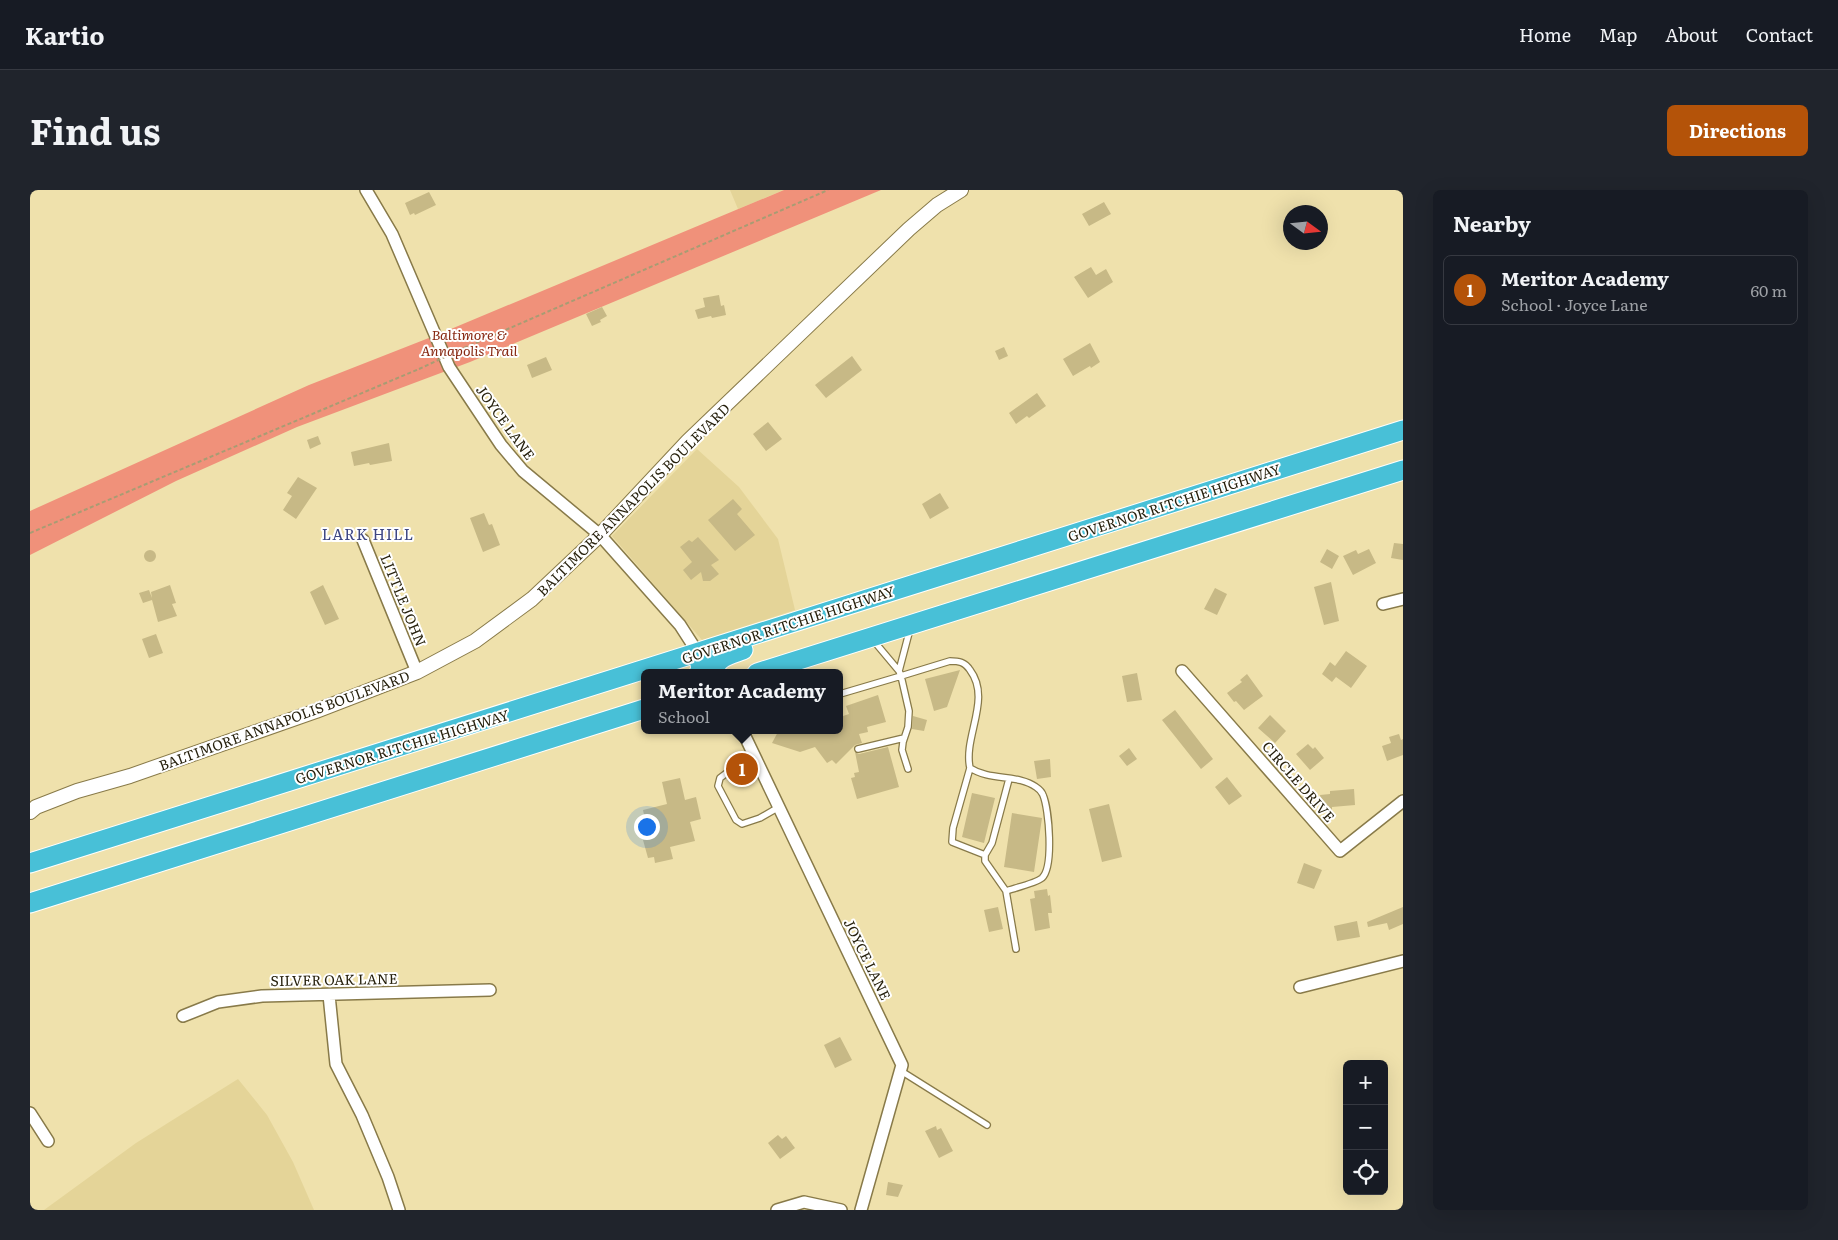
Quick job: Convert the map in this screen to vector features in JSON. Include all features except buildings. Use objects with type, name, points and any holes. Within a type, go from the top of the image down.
[{"type":"highway","name":"GOVERNOR RITCHIE HIGHWAY","points":[[647,669],[1403,430]]},
{"type":"highway","points":[[770,669],[1403,470]]},
{"type":"highway","points":[[714,669],[714,666],[722,658],[778,638],[808,618]]},
{"type":"highway","points":[[698,653],[701,669]]},
{"type":"highway","name":"GOVERNOR RITCHIE HIGHWAY","points":[[30,863],[641,671]]},
{"type":"highway","points":[[30,902],[641,710]]},
{"type":"street","name":"JOYCE LANE","points":[[366,190],[392,234],[449,368],[501,444],[523,471],[600,534],[680,625],[698,653]]},
{"type":"street","name":"BALTIMORE ANNAPOLIS BOULEVARD","points":[[30,812],[36,807],[76,791],[130,776],[307,715],[417,672],[475,641],[532,599],[600,534],[688,441],[902,236],[937,205],[961,190]]},
{"type":"street","name":"LITTLE JOHN","points":[[364,540],[417,672]]},
{"type":"street","points":[[1383,604],[1403,599]]},
{"type":"street","name":"CIRCLE DRIVE","points":[[1182,671],[1340,851],[1403,800]]},
{"type":"street","name":"JOYCE LANE","points":[[744,734],[902,1065],[901,1071]]},
{"type":"street","points":[[1300,987],[1403,961]]},
{"type":"street","name":"SILVER OAK LANE","points":[[182,1016],[218,1002],[262,996],[490,990]]},
{"type":"street","points":[[329,994],[336,1064],[362,1115],[388,1177],[399,1210]]},
{"type":"street","points":[[860,1210],[901,1071]]},
{"type":"street","points":[[32,1119],[48,1142]]},
{"type":"street","points":[[778,1210],[804,1202],[840,1210]]},
{"type":"lane","points":[[900,674],[911,626]]},
{"type":"lane","points":[[872,638],[900,674],[909,711],[908,727],[902,750],[908,770]]},
{"type":"lane","points":[[843,693],[900,674],[950,661],[958,661],[969,668],[975,676],[979,689],[970,768],[953,828],[952,842],[985,855]]},
{"type":"lane","points":[[858,749],[904,738]]},
{"type":"lane","points":[[756,758],[728,772],[720,778],[718,786],[736,820],[742,824],[760,818],[779,807]]},
{"type":"lane","points":[[970,768],[983,774],[1028,783],[1042,793],[1048,815],[1049,859],[1046,871],[1041,878],[1006,891]]},
{"type":"lane","points":[[1009,779],[992,843],[985,855],[985,861],[1006,891],[1016,949]]},
{"type":"lane","points":[[901,1071],[987,1125]]},
{"type":"path","points":[[30,533],[419,369],[828,190]]},
{"type":"shaded area","points":[[730,190],[784,190],[738,209]]},
{"type":"shaded area","points":[[697,449],[739,487],[778,539],[795,610],[702,640],[612,536]]},
{"type":"shaded area","points":[[238,1079],[267,1115],[293,1162],[314,1210],[44,1210],[136,1143]]},
{"type":"green space","name":"Baltimore & Annapolis Trail","points":[[784,190],[881,190],[470,362],[297,427],[176,481],[30,555],[30,511],[309,385],[439,334]]},
{"type":"place","name":"Meritor Academy","points":[[742,769]]},
{"type":"district","name":"LARK HILL","points":[[368,533]]}]
